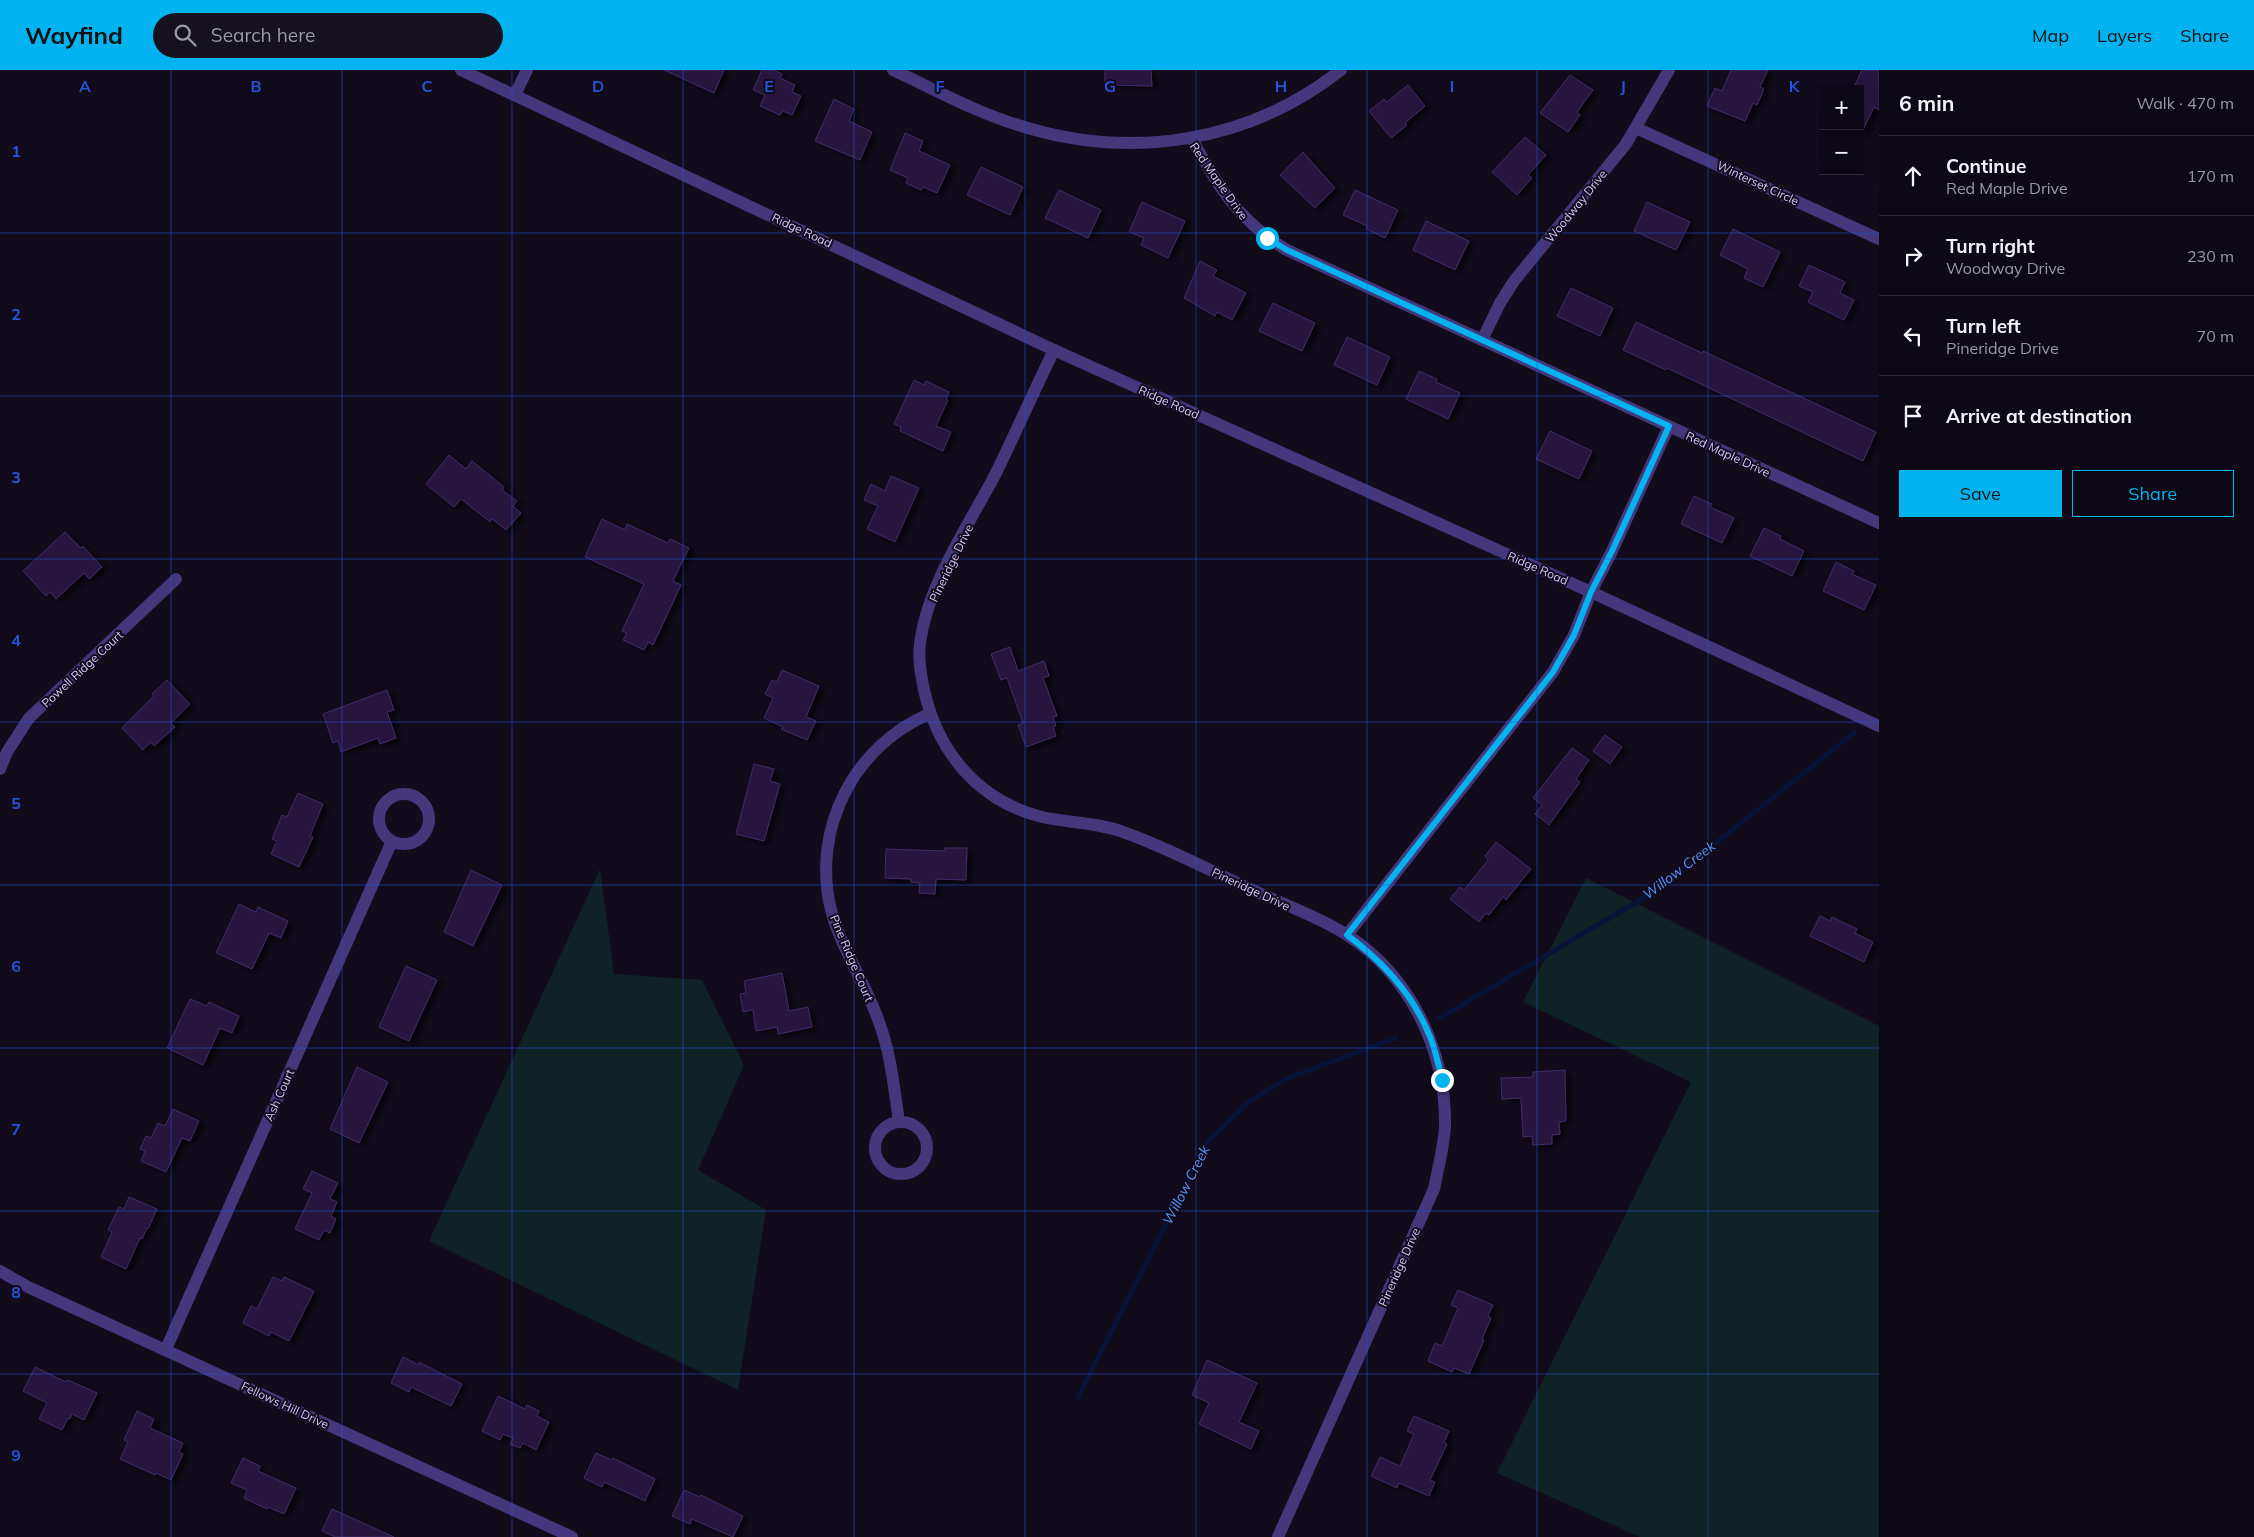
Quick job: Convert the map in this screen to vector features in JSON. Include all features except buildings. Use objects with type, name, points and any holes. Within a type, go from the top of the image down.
[{"type":"street","name":"Ridge Road","points":[[462,70],[1054,350],[1591,592],[1879,726]]},
{"type":"street","points":[[515,95],[527,70]]},
{"type":"street","name":"Red Maple Drive","points":[[893,70],[986,113],[1018,125],[1059,136],[1102,142],[1136,143],[1192,139],[1233,205],[1248,223],[1267,238],[1287,250],[1879,523]]},
{"type":"street","points":[[1192,139],[1227,130],[1261,118],[1300,98],[1341,70]]},
{"type":"street","name":"Woodway Drive","points":[[1482,340],[1500,303],[1514,281],[1626,144],[1669,70]]},
{"type":"street","name":"Winterset Circle","points":[[1636,128],[1878,237]]},
{"type":"street","name":"Pineridge Drive","points":[[1054,350],[996,472],[942,575],[923,624],[919,668],[929,714],[942,742],[970,778],[998,798],[1041,817],[1120,830],[1219,874],[1347,935],[1393,975],[1416,1008],[1429,1033],[1442,1080],[1445,1127],[1434,1190],[1278,1537]]},
{"type":"street","points":[[1347,935],[1553,672],[1574,635],[1591,592],[1612,551],[1669,426]]},
{"type":"street","name":"Powell Ridge Court","points":[[0,769],[7,752],[29,718],[176,579]]},
{"type":"street","name":"Pine Ridge Court","points":[[898,1122],[892,1069],[880,1024],[832,911],[826,882],[826,858],[830,834],[837,812],[848,786],[865,760],[908,723],[929,714]]},
{"type":"street","points":[[404,793],[420,798],[425,804],[430,821],[423,836],[408,844],[392,841],[381,829],[379,821],[383,805],[396,795],[404,793]]},
{"type":"street","name":"Ash Court","points":[[166,1349],[392,841]]},
{"type":"street","points":[[898,1122],[915,1126],[925,1140],[925,1157],[915,1170],[907,1173],[890,1172],[878,1160],[875,1152],[878,1136],[890,1124],[898,1122]]},
{"type":"street","name":"Fellows Hill Drive","points":[[0,1271],[28,1287],[572,1537]]},
{"type":"green space","points":[[600,869],[614,974],[702,980],[744,1065],[698,1170],[766,1210],[738,1390],[429,1241]]},
{"type":"green space","points":[[1586,878],[1879,1026],[1879,1537],[1640,1537],[1497,1473],[1691,1082],[1523,1002]]},
{"type":"waterway","name":"Willow Creek","points":[[1438,1019],[1657,890],[1855,732]]},
{"type":"waterway","name":"Willow Creek","points":[[1078,1397],[1208,1141],[1250,1101],[1288,1078],[1396,1038]]},
{"type":"route","points":[[1267,238],[1287,250],[1669,426],[1612,551],[1591,592],[1574,635],[1553,672],[1347,935],[1362,946],[1393,975],[1416,1008],[1429,1033],[1442,1080]]}]
